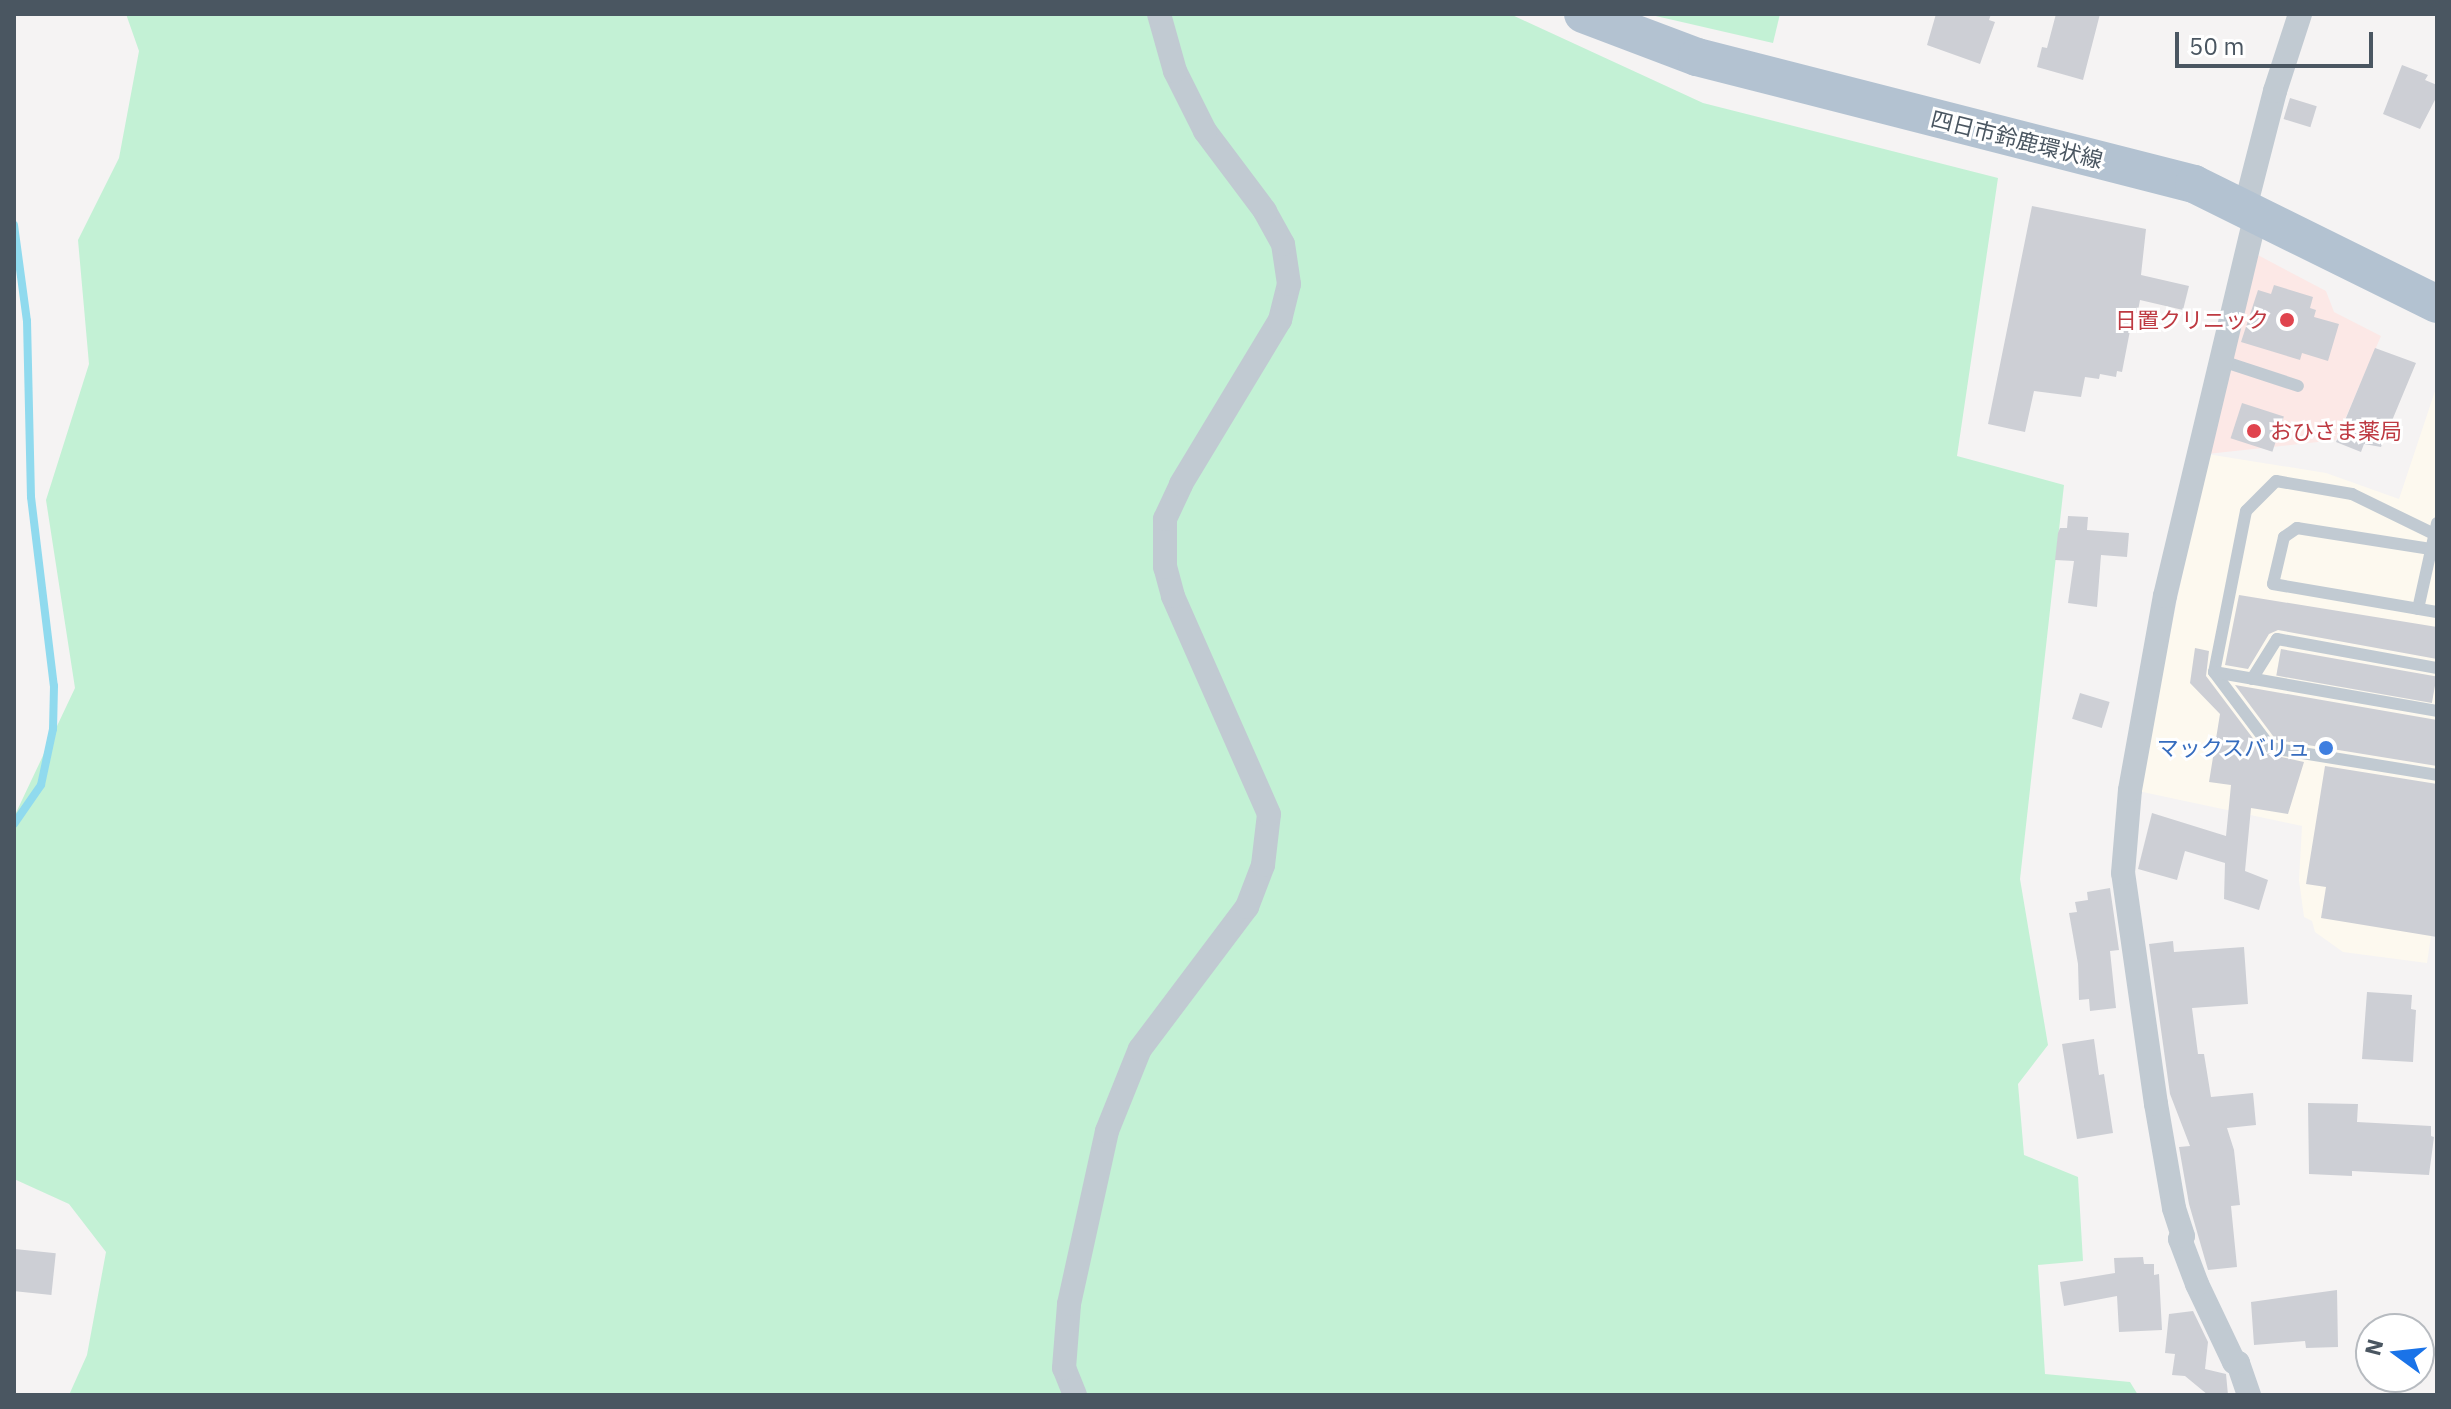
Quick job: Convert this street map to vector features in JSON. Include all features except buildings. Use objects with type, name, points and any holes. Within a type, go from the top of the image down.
[{"type":"main road","name":"四日市鈴鹿環状線","points":[[1583,14],[1697,57],[2194,184],[2437,304]]},
{"type":"street","points":[[1075,1395],[1064,1368],[1069,1304],[1107,1131],[1140,1049],[1247,907],[1263,865],[1269,814],[1173,596],[1165,567],[1165,519],[1181,484],[1280,320],[1289,284],[1283,244],[1265,211],[1205,131],[1175,71],[1159,14]]},
{"type":"street","points":[[2249,1395],[2238,1363],[2234,1362],[2197,1284],[2180,1239],[2183,1236],[2174,1208],[2156,1104],[2123,873],[2130,790],[2162,612],[2275,91],[2300,14]]},
{"type":"lane","points":[[2219,360],[2298,386]]},
{"type":"lane","points":[[2418,609],[2434,549],[2436,528],[2352,494],[2276,481],[2246,511],[2214,672],[2271,748],[2437,775]]},
{"type":"lane","points":[[2434,549],[2297,528],[2284,537],[2273,584],[2437,612]]},
{"type":"lane","points":[[2252,679],[2277,639],[2437,668]]},
{"type":"lane","points":[[2214,672],[2435,711],[2437,695]]},
{"type":"shaded area","points":[[2254,253],[2326,291],[2334,312],[2381,336],[2336,440],[2207,454]]},
{"type":"shaded area","points":[[2437,385],[2437,896],[2427,963],[2343,952],[2315,932],[2312,921],[2304,917],[2299,880],[2302,826],[2138,791],[2207,454],[2326,473],[2399,499]]},
{"type":"green space","points":[[126,14],[1510,14],[1703,103],[1998,178],[1957,456],[2064,485],[2020,879],[2048,1045],[2018,1084],[2024,1155],[2078,1177],[2083,1261],[2038,1265],[2045,1374],[2130,1382],[2138,1395],[69,1395],[87,1355],[106,1252],[69,1204],[14,1179],[14,817],[75,688],[46,500],[89,364],[78,240],[119,158],[139,51]]},
{"type":"green space","points":[[1647,14],[1780,14],[1773,43]]},
{"type":"waterway","points":[[14,225],[27,321],[31,497],[54,686],[53,729],[41,785],[14,824]]},
{"type":"place","name":"日置クリニック","points":[[2287,320]]},
{"type":"place","name":"おひさま薬局","points":[[2254,431]]},
{"type":"place","name":"マックスバリュ","points":[[2326,748]]}]
